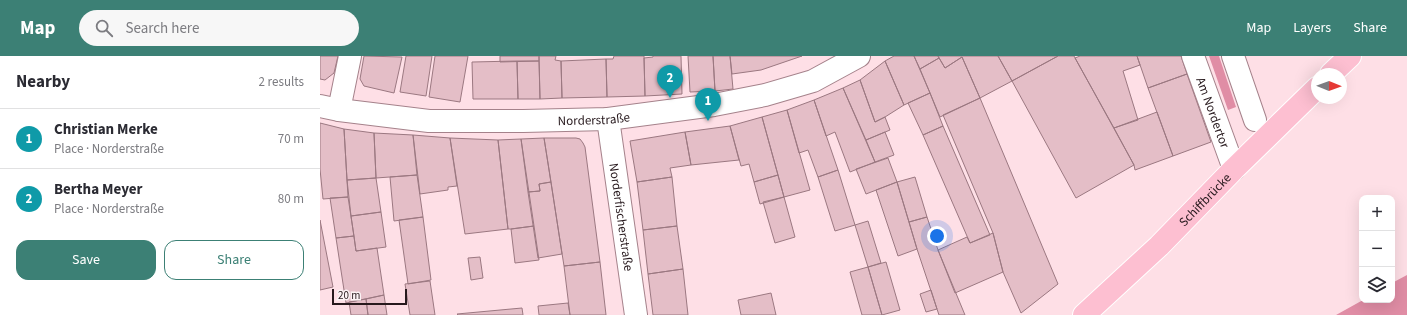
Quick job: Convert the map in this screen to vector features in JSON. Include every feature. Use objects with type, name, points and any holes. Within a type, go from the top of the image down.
[{"type":"main road","points":[[1337,68],[1350,56]]},
{"type":"main road","name":"Schiffbrücke","points":[[1087,313],[1159,246],[1234,169],[1311,94]]},
{"type":"street","points":[[330,108],[350,56]]},
{"type":"street","name":"Norderstraße","points":[[330,108],[429,120],[523,121],[608,119],[714,105],[765,95],[813,81],[859,56]]},
{"type":"street","name":"Am Nordertor","points":[[1193,56],[1234,169]]},
{"type":"street","points":[[1233,56],[1255,120]]},
{"type":"street","name":"Norderfischerstraße","points":[[608,119],[636,315]]},
{"type":"shaded area","points":[[1209,56],[1219,56],[1236,107],[1228,110]]},
{"type":"shaded area","points":[[1407,275],[1407,315],[1336,315],[1359,302],[1395,303],[1395,281]]},
{"type":"building","points":[[320,56],[338,56],[334,73],[325,80],[320,79]]},
{"type":"building","points":[[364,56],[402,57],[394,93],[364,86],[360,79]]},
{"type":"building","points":[[406,56],[432,56],[426,96],[400,92]]},
{"type":"building","points":[[435,56],[468,56],[460,102],[429,97]]},
{"type":"building","points":[[500,56],[539,56],[539,61],[500,62]]},
{"type":"building","points":[[539,56],[556,56],[555,60],[561,61],[562,98],[540,99]]},
{"type":"building","points":[[614,56],[644,56],[645,96],[607,97],[606,59],[613,59]]},
{"type":"building","points":[[653,56],[681,56],[682,94],[645,96],[644,58]]},
{"type":"building","points":[[688,56],[713,56],[715,91],[690,92]]},
{"type":"building","points":[[713,56],[730,56],[733,89],[715,91]]},
{"type":"building","points":[[730,56],[802,56],[761,70],[732,74]]},
{"type":"building","points":[[894,56],[914,56],[930,93],[904,105],[885,61]]},
{"type":"building","points":[[914,56],[938,56],[939,58],[920,69]]},
{"type":"building","points":[[938,56],[998,56],[1012,81],[980,98],[962,57],[945,68]]},
{"type":"building","points":[[998,56],[1058,56],[1012,81]]},
{"type":"building","points":[[1058,56],[1074,56],[1134,165],[1076,198],[1012,81]]},
{"type":"building","points":[[1080,56],[1137,56],[1140,65],[1123,71],[1138,120],[1114,128],[1075,58]]},
{"type":"building","points":[[1137,56],[1181,56],[1187,74],[1148,88]]},
{"type":"building","points":[[962,57],[980,98],[940,117],[920,69],[939,58],[945,68]]},
{"type":"building","points":[[606,59],[607,97],[562,98],[561,61]]},
{"type":"building","points":[[517,61],[518,99],[473,99],[472,62]]},
{"type":"building","points":[[517,61],[539,61],[540,99],[518,99]]},
{"type":"building","points":[[885,61],[904,105],[875,122],[860,80]]},
{"type":"building","points":[[1187,74],[1211,142],[1173,156],[1148,88]]},
{"type":"building","points":[[860,80],[875,122],[885,117],[890,130],[866,140],[843,88]]},
{"type":"building","points":[[843,88],[875,162],[850,172],[835,132],[826,136],[814,100]]},
{"type":"building","points":[[930,93],[943,126],[923,135],[908,103]]},
{"type":"building","points":[[980,98],[1058,284],[1021,313],[1003,272],[993,233],[943,115]]},
{"type":"building","points":[[814,100],[838,170],[818,177],[808,150],[799,153],[787,110]]},
{"type":"building","points":[[787,110],[810,190],[784,197],[762,117]]},
{"type":"building","points":[[1157,112],[1173,156],[1135,170],[1134,165],[1114,128]]},
{"type":"building","points":[[762,117],[778,175],[754,182],[749,164],[741,166],[730,126]]},
{"type":"building","points":[[320,123],[344,129],[348,197],[323,199],[320,169]]},
{"type":"building","points":[[730,126],[739,160],[691,165],[685,132]]},
{"type":"building","points":[[943,126],[990,235],[970,243],[923,135]]},
{"type":"building","points":[[344,129],[374,133],[376,178],[347,180]]},
{"type":"building","points":[[685,132],[691,165],[670,168],[672,177],[637,182],[630,141]]},
{"type":"building","points":[[885,132],[894,155],[875,162],[866,140]]},
{"type":"building","points":[[374,133],[413,135],[417,175],[376,178]]},
{"type":"building","points":[[413,135],[450,138],[457,186],[448,187],[448,190],[420,194]]},
{"type":"building","points":[[450,138],[498,140],[508,229],[465,234]]},
{"type":"building","points":[[544,138],[551,182],[539,184],[540,191],[528,192],[521,139]]},
{"type":"building","points":[[544,138],[576,138],[580,139],[585,147],[600,262],[564,266]]},
{"type":"building","points":[[521,139],[534,226],[508,229],[498,140]]},
{"type":"building","points":[[888,158],[897,182],[866,194],[856,169]]},
{"type":"building","points":[[838,170],[855,225],[835,231],[818,177]]},
{"type":"building","points":[[417,175],[423,217],[394,221],[390,177]]},
{"type":"building","points":[[778,175],[784,197],[760,204],[754,182]]},
{"type":"building","points":[[672,177],[677,226],[643,230],[637,182]]},
{"type":"building","points":[[915,177],[927,217],[909,222],[897,182]]},
{"type":"building","points":[[376,178],[381,212],[351,216],[347,180]]},
{"type":"building","points":[[551,182],[562,254],[538,258],[528,192],[540,191],[539,184]]},
{"type":"building","points":[[897,182],[917,249],[898,256],[876,190]]},
{"type":"building","points":[[348,197],[354,236],[336,238],[330,198]]},
{"type":"building","points":[[784,197],[795,237],[775,243],[763,202]]},
{"type":"building","points":[[381,212],[386,247],[356,251],[351,216]]},
{"type":"building","points":[[423,217],[431,280],[408,284],[399,220]]},
{"type":"building","points":[[927,217],[938,250],[965,315],[939,315],[909,222]]},
{"type":"building","points":[[320,220],[333,287],[320,290]]},
{"type":"building","points":[[868,221],[881,263],[868,267],[855,225]]},
{"type":"building","points":[[534,226],[539,260],[515,263],[511,229]]},
{"type":"building","points":[[677,226],[683,269],[648,274],[643,230]]},
{"type":"building","points":[[993,233],[1003,272],[955,293],[938,250],[967,237],[970,243]]},
{"type":"building","points":[[354,236],[356,251],[377,248],[384,295],[346,303],[336,238]]},
{"type":"building","points":[[480,257],[483,278],[471,280],[468,258]]},
{"type":"building","points":[[600,262],[606,315],[570,315],[564,266]]},
{"type":"building","points":[[886,262],[900,310],[882,315],[868,267]]},
{"type":"building","points":[[868,267],[882,315],[862,315],[850,272]]},
{"type":"building","points":[[683,269],[688,315],[653,315],[648,274]]},
{"type":"building","points":[[430,281],[435,315],[410,315],[405,284]]},
{"type":"building","points":[[931,290],[937,309],[926,312],[920,294]]},
{"type":"building","points":[[771,293],[776,315],[741,315],[738,300]]},
{"type":"building","points":[[384,295],[387,315],[368,315],[366,299]]},
{"type":"building","points":[[366,299],[368,315],[351,315],[349,302]]},
{"type":"building","points":[[568,303],[570,315],[539,315],[538,306]]},
{"type":"building","points":[[522,308],[523,315],[457,314]]},
{"type":"place","name":"Bertha Meyer","points":[[670,98]]},
{"type":"place","name":"Christian Merke","points":[[708,121]]}]
